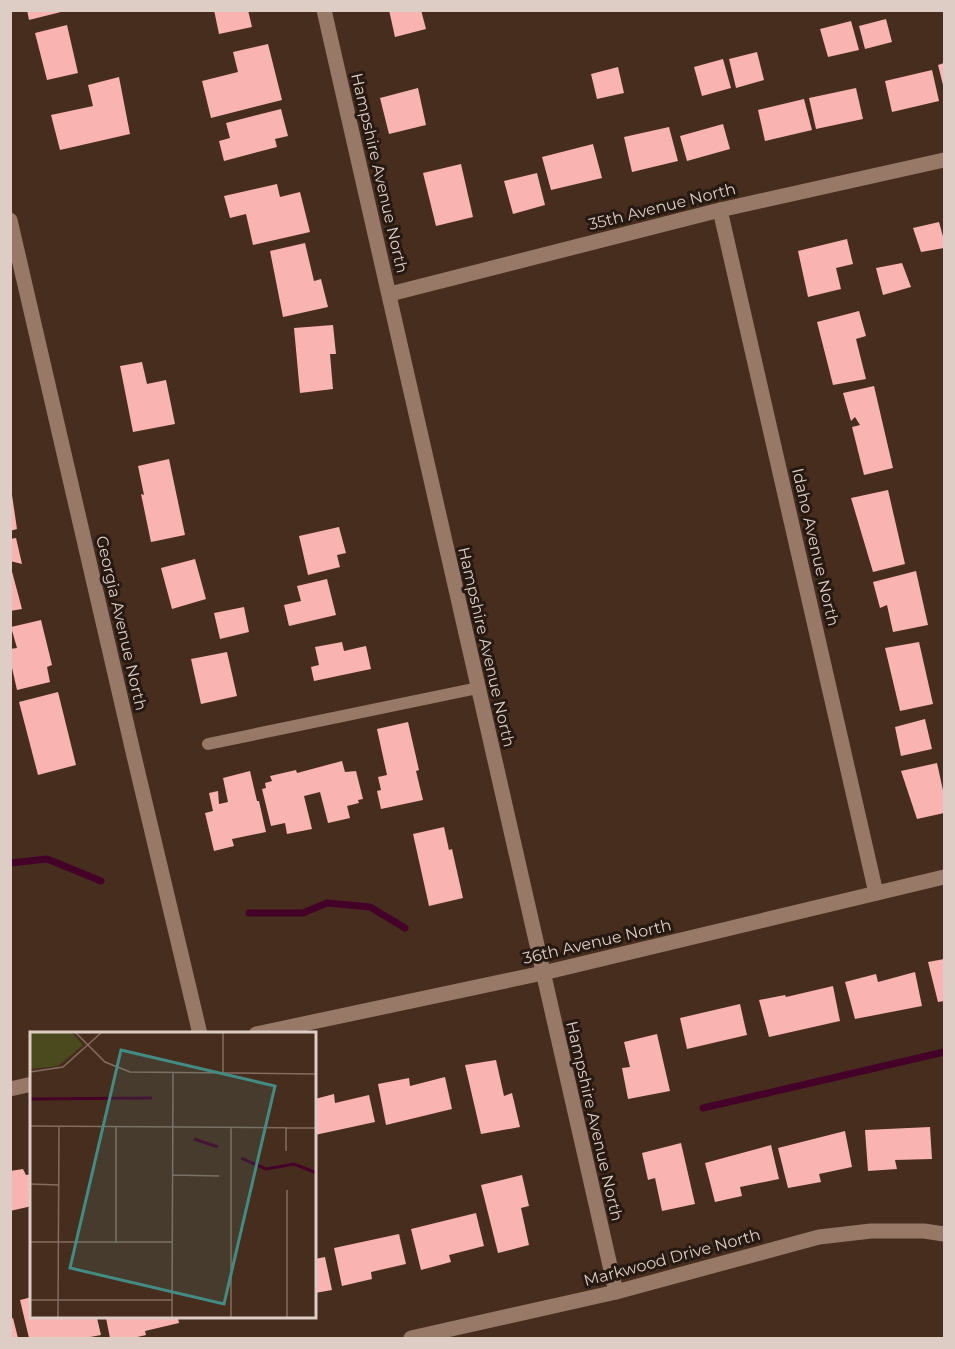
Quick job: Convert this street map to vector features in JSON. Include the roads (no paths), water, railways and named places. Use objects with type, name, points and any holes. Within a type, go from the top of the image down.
[{"type":"street","name":"Hampshire Avenue North","points":[[324,10],[616,1292]]},
{"type":"street","name":"35th Avenue North","points":[[390,294],[720,210],[945,160]]},
{"type":"street","name":"Idaho Avenue North","points":[[720,210],[876,893]]},
{"type":"street","name":"Georgia Avenue North","points":[[10,219],[200,1032]]},
{"type":"street","name":"36th Avenue North","points":[[265,1032],[543,973],[945,877]]},
{"type":"street","points":[[10,1089],[30,1084]]},
{"type":"street","name":"Markwood Drive North","points":[[411,1338],[616,1292],[819,1237],[871,1231],[924,1231],[945,1234]]},
{"type":"lane","points":[[208,744],[478,688]]},
{"type":"waterway","points":[[10,863],[47,859],[101,881]]},
{"type":"waterway","points":[[249,913],[303,913],[327,903],[370,907],[405,928]]},
{"type":"waterway","points":[[703,1108],[944,1052]]}]
